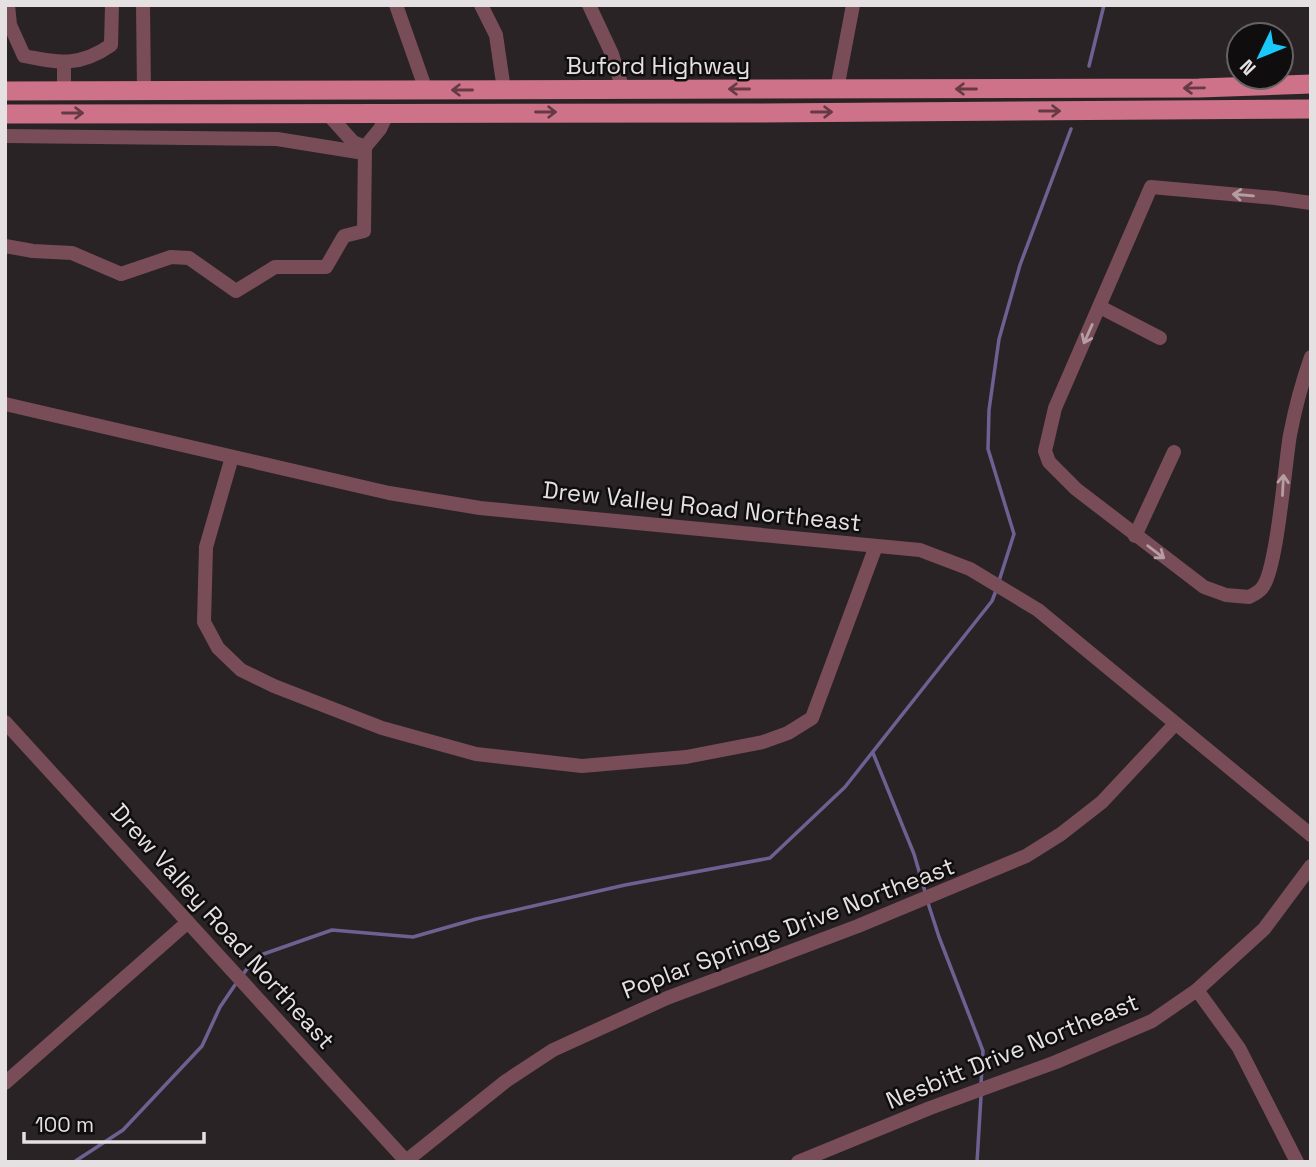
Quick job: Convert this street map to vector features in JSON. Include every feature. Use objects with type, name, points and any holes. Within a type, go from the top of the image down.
[{"type":"main road","name":"Buford Highway","points":[[5,91],[1185,89],[1311,84]]},
{"type":"main road","name":"Buford Highway","points":[[5,114],[1311,109]]},
{"type":"street","points":[[8,5],[10,25],[24,56],[64,63],[86,60],[111,45],[112,5]]},
{"type":"street","points":[[143,5],[144,91]]},
{"type":"street","points":[[396,5],[426,90]]},
{"type":"street","points":[[481,5],[496,35],[504,90]]},
{"type":"street","points":[[589,5],[612,54],[623,90]]},
{"type":"street","points":[[837,89],[852,5]]},
{"type":"street","points":[[64,63],[64,91]]},
{"type":"street","points":[[327,113],[353,142],[364,150]]},
{"type":"street","points":[[5,246],[72,253],[121,274],[172,257],[189,258],[236,291],[275,267],[326,267],[344,236],[364,231],[364,150],[387,114]]},
{"type":"street","points":[[5,136],[277,139],[364,150]]},
{"type":"street","points":[[1311,203],[1151,187],[1055,408],[1045,451],[1049,462],[1076,489],[1204,587],[1226,595],[1249,597],[1263,588],[1269,572],[1283,500],[1283,478],[1290,433],[1302,381],[1311,357]]},
{"type":"street","points":[[1100,307],[1160,338]]},
{"type":"street","name":"Drew Valley Road Northeast","points":[[5,404],[389,493],[480,508],[920,550],[983,576],[1022,598],[1311,835]]},
{"type":"street","points":[[1135,536],[1174,452]]},
{"type":"street","points":[[232,457],[206,547],[204,622],[218,648],[241,670],[274,686],[382,728],[476,754],[582,766],[686,757],[763,742],[788,733],[812,718],[876,545]]},
{"type":"street","name":"Drew Valley Road Northeast","points":[[5,722],[407,1161]]},
{"type":"street","name":"Poplar Springs Drive Northeast","points":[[407,1161],[506,1080],[553,1050],[667,998],[858,926],[1026,856],[1061,834],[1102,802],[1175,724]]},
{"type":"street","name":"Nesbitt Drive Northeast","points":[[798,1162],[930,1108],[1056,1062],[1152,1021],[1197,990],[1264,929],[1311,866]]},
{"type":"street","points":[[5,1083],[188,922]]},
{"type":"street","points":[[1197,990],[1239,1048],[1297,1162]]},
{"type":"waterway","points":[[1089,66],[1104,5]]},
{"type":"waterway","points":[[999,581],[1014,534],[988,449],[989,410],[999,339],[1020,265],[1071,129]]},
{"type":"waterway","points":[[242,976],[255,957],[332,930],[413,937],[476,919],[625,885],[770,858],[845,787],[992,601],[997,588]]},
{"type":"waterway","points":[[873,753],[914,854],[926,895]]},
{"type":"waterway","points":[[928,903],[983,1051],[981,1084]]},
{"type":"waterway","points":[[74,1162],[123,1130],[202,1046],[220,1007],[237,982]]},
{"type":"waterway","points":[[977,1162],[981,1096]]}]
